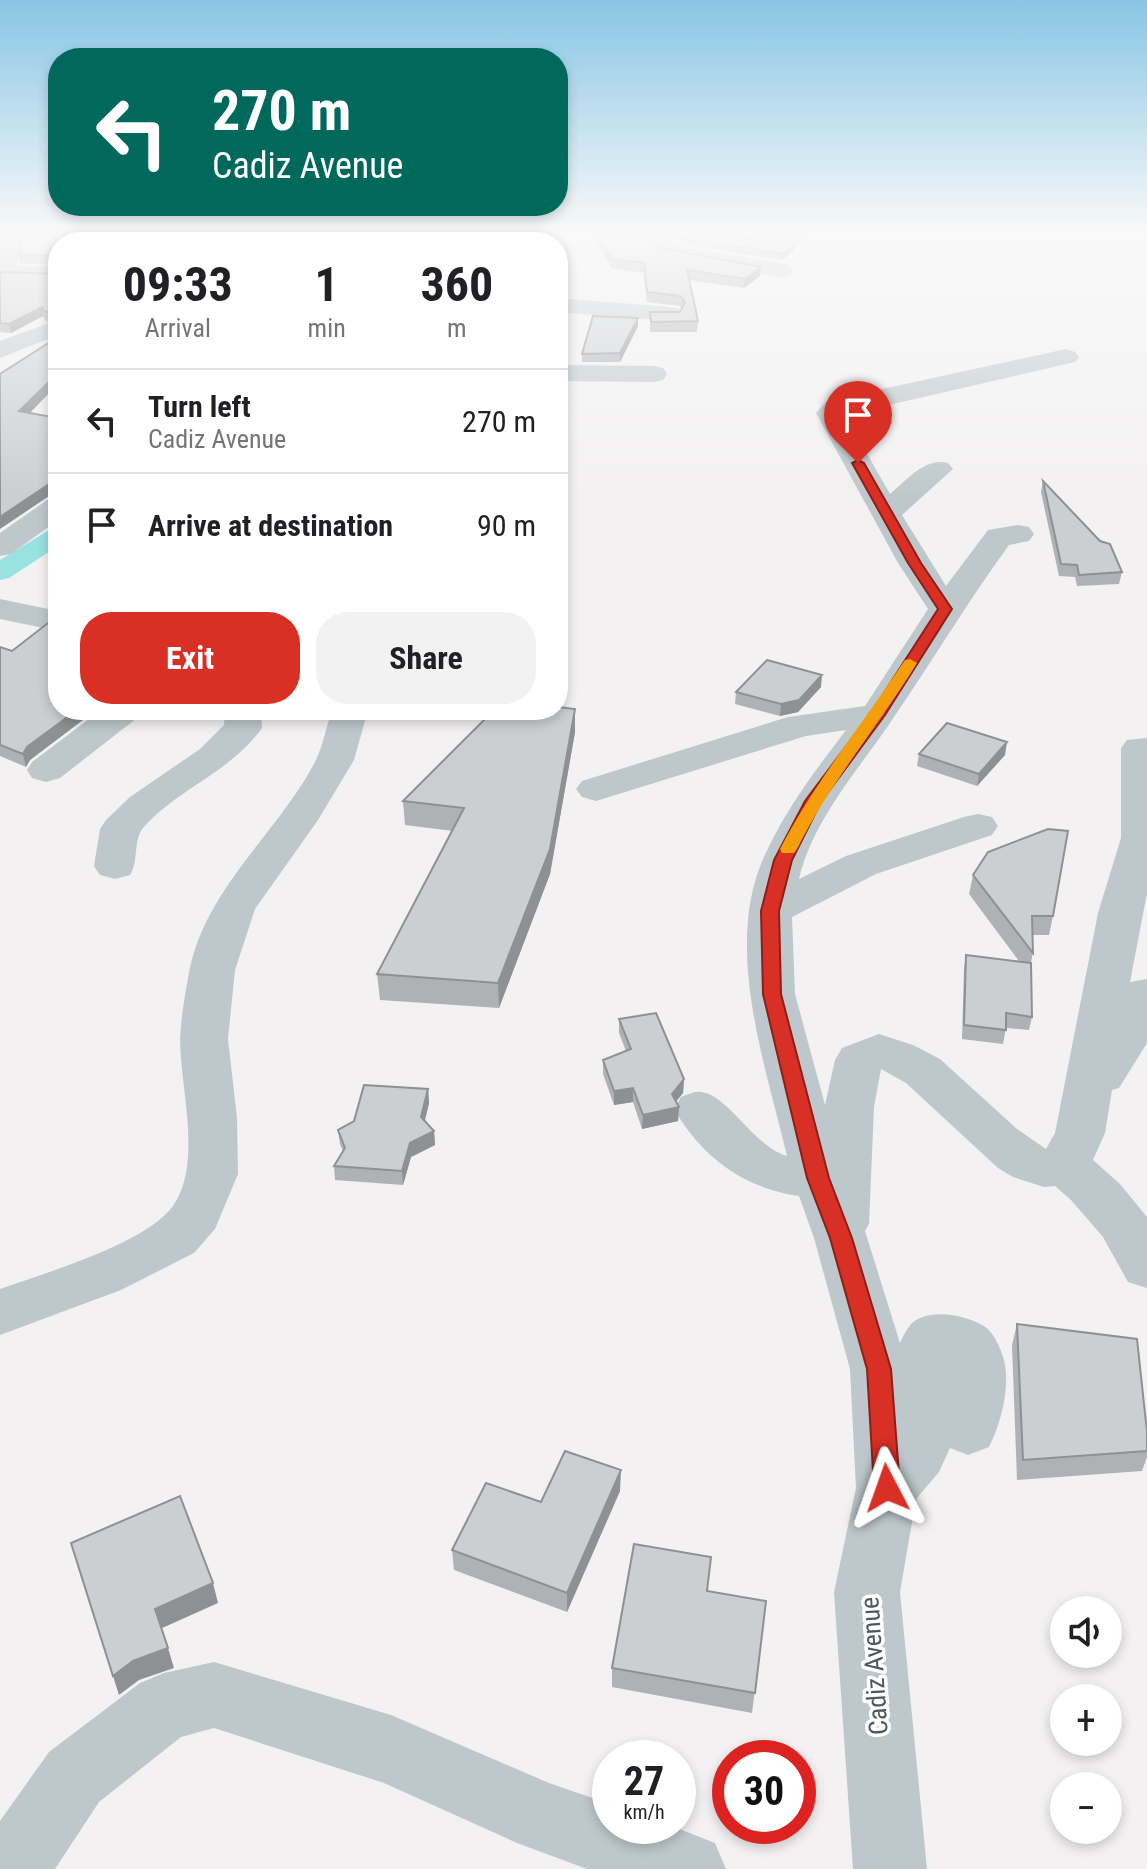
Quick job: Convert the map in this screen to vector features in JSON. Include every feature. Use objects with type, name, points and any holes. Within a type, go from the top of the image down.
[{"type":"street","points":[[0,350],[48,330]]},
{"type":"street","points":[[945,609],[830,413],[837,407],[1066,357]]},
{"type":"street","points":[[568,373],[654,374]]},
{"type":"street","points":[[886,513],[938,469]]},
{"type":"street","points":[[0,547],[48,513]]},
{"type":"street","name":"Cadiz Avenue","points":[[890,1869],[867,1592],[887,1488],[879,1369],[841,1238],[818,1178],[772,994],[770,911],[783,860],[813,801],[877,715],[945,609],[999,537],[1018,534]]},
{"type":"street","points":[[0,609],[48,619]]},
{"type":"street","points":[[596,789],[801,725],[877,715]]},
{"type":"street","points":[[46,770],[111,720]]},
{"type":"street","points":[[115,866],[120,829],[144,805],[214,757],[243,728],[243,720]]},
{"type":"street","points":[[0,1312],[102,1275],[175,1238],[196,1215],[212,1174],[212,1118],[204,1039],[212,970],[234,908],[298,820],[335,760],[347,720]]},
{"type":"street","points":[[841,1238],[849,1107],[859,1060],[879,1050],[899,1056],[923,1071],[1021,1159],[1043,1168],[1063,1165],[1073,1154],[1134,903],[1141,838],[1140,748]]},
{"type":"street","points":[[770,911],[861,865],[978,826]]},
{"type":"street","points":[[1087,1092],[1114,1064],[1144,993]]},
{"type":"street","points":[[699,1109],[733,1148],[762,1169],[788,1177],[818,1178]]},
{"type":"street","points":[[1063,1165],[1096,1188],[1114,1209],[1147,1267]]},
{"type":"street","points":[[887,1488],[918,1453],[928,1427],[924,1352],[934,1338],[951,1336],[968,1343],[977,1358],[968,1429]]},
{"type":"street","points":[[11,1869],[74,1777],[164,1707],[214,1695],[391,1750],[543,1817],[689,1869]]},
{"type":"building","points":[[591,322],[636,322],[620,353],[582,354]]},
{"type":"building","points":[[48,343],[48,383],[19,411],[48,416],[48,485],[0,517],[0,374]]},
{"type":"building","points":[[1043,481],[1100,541],[1110,544],[1122,572],[1079,575],[1077,565],[1061,564]]},
{"type":"building","points":[[48,623],[48,720],[63,720],[27,747],[23,754],[0,745],[0,647],[12,651]]},
{"type":"building","points":[[767,660],[822,675],[799,700],[781,704],[736,692]]},
{"type":"building","points":[[568,708],[575,709],[550,849],[498,983],[377,974],[464,808],[403,801],[484,720],[568,720]]},
{"type":"building","points":[[947,723],[1007,742],[979,774],[919,754]]},
{"type":"building","points":[[1048,829],[1068,831],[1053,916],[1032,916],[1033,953],[973,875],[988,852]]},
{"type":"building","points":[[966,955],[1031,963],[1032,1017],[1006,1013],[1006,1030],[964,1025]]},
{"type":"building","points":[[656,1013],[684,1079],[672,1094],[679,1107],[643,1115],[633,1088],[614,1091],[603,1060],[631,1049],[619,1019]]},
{"type":"building","points":[[364,1085],[428,1089],[421,1117],[434,1131],[410,1143],[402,1171],[334,1166],[345,1148],[338,1130],[354,1121]]},
{"type":"building","points":[[1017,1324],[1137,1339],[1147,1451],[1023,1460]]},
{"type":"building","points":[[565,1451],[621,1470],[567,1593],[452,1550],[486,1483],[541,1502]]},
{"type":"building","points":[[180,1496],[213,1583],[155,1609],[168,1648],[133,1661],[113,1676],[71,1543]]},
{"type":"building","points":[[634,1544],[711,1557],[707,1591],[766,1601],[755,1693],[612,1668]]},
{"type":"waterway","points":[[0,572],[48,541]]},
{"type":"slow traffic","points":[[788,849],[813,801],[877,715],[910,663]]},
{"type":"route","points":[[858,463],[914,563],[945,609],[877,715],[813,801],[783,860],[770,911],[772,994],[818,1178],[841,1238],[879,1369],[887,1488]]}]
